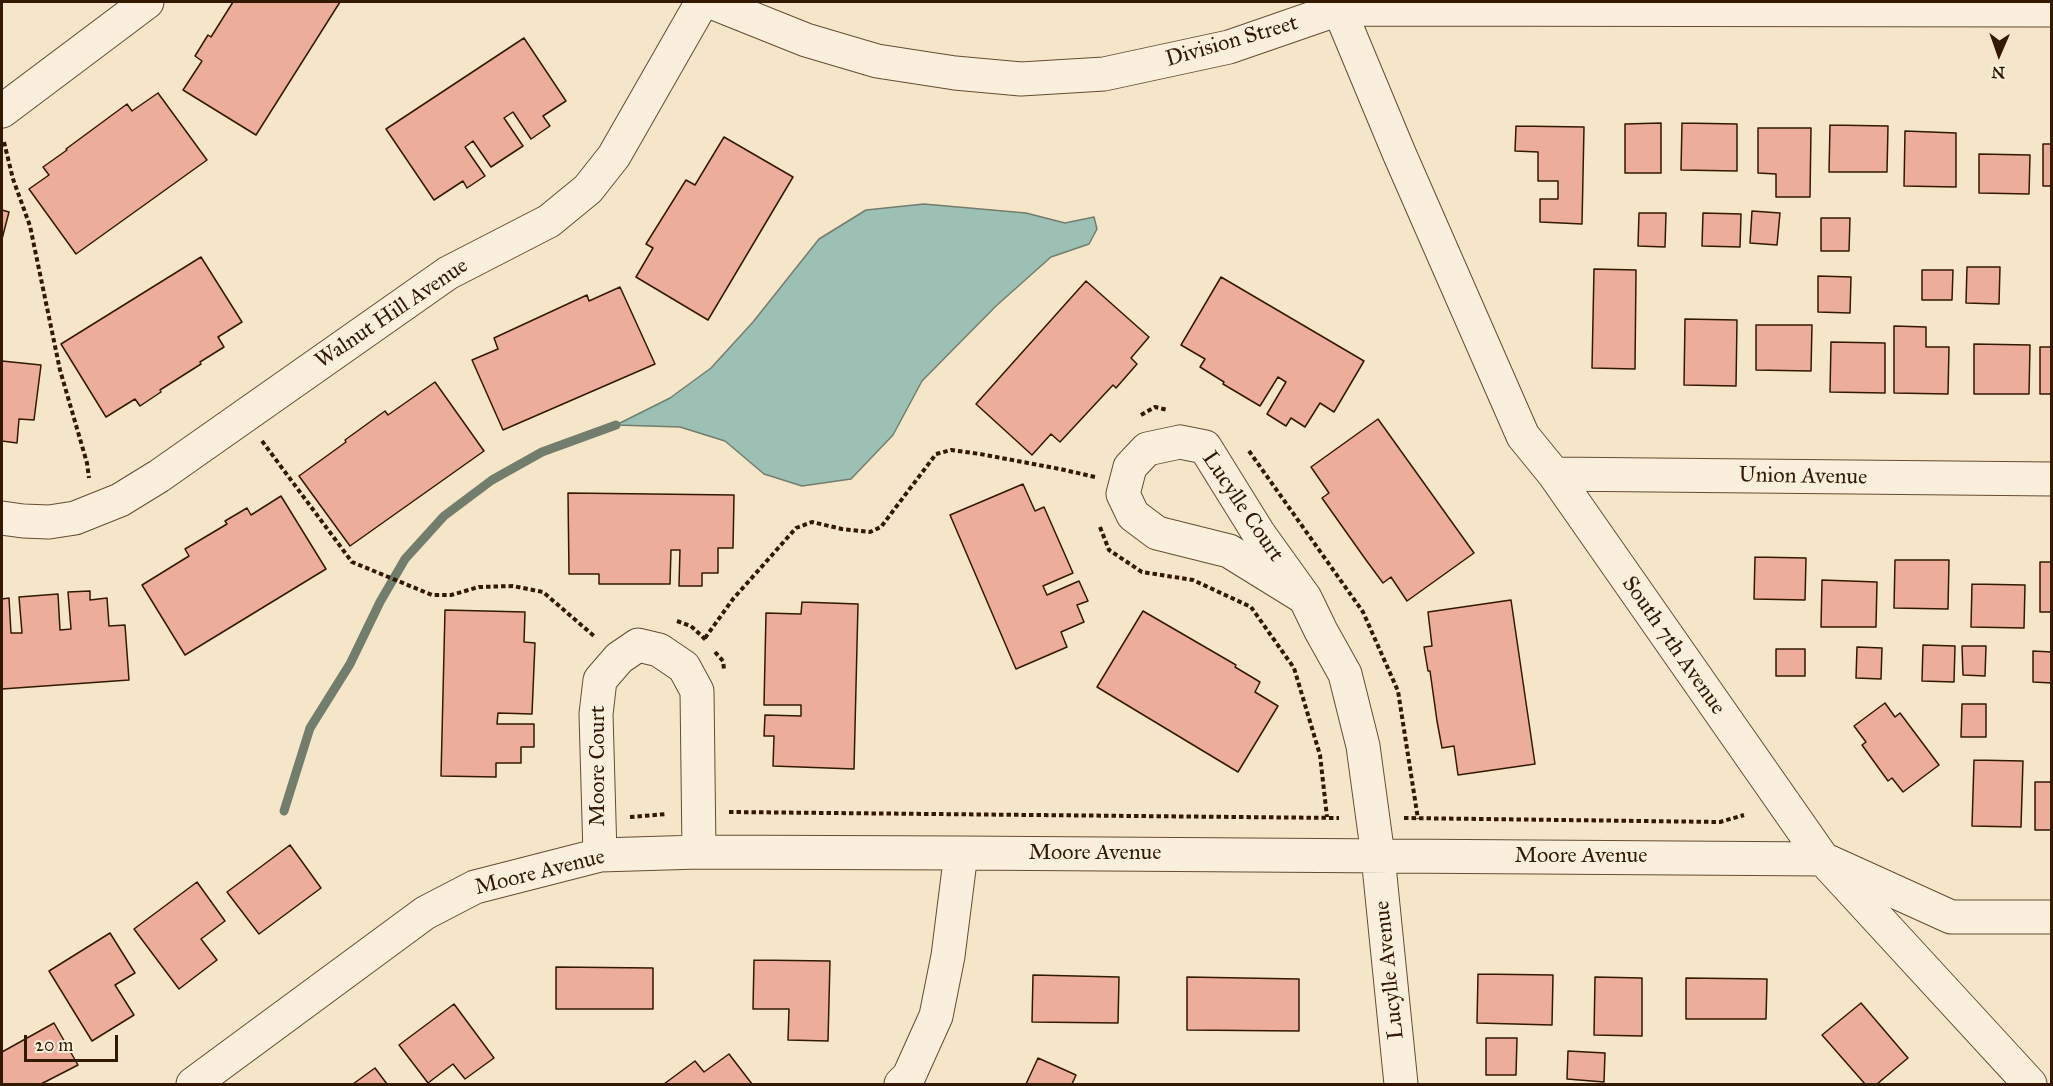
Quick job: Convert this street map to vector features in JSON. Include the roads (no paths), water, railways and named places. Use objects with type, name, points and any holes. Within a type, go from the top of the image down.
[{"type":"street","points":[[2,111],[147,2]]},
{"type":"street","name":"Walnut Hill Avenue","points":[[2,518],[49,522],[92,513],[120,500],[159,476],[448,273],[549,221],[588,189],[614,156],[702,2]]},
{"type":"street","name":"Division Street","points":[[711,2],[806,40],[876,60],[955,73],[1021,79],[1104,74],[1229,47],[1339,5],[2052,10]]},
{"type":"street","name":"South 7th Avenue","points":[[1339,5],[1400,153],[1523,435],[1554,474],[1823,859],[2030,1084]]},
{"type":"street","name":"Lucylle Court","points":[[1305,598],[1229,551],[1157,533],[1133,515],[1123,494],[1130,466],[1147,449],[1180,442],[1205,447],[1259,534],[1305,598],[1345,674],[1363,746],[1378,856]]},
{"type":"street","name":"Union Avenue","points":[[1554,474],[2052,479]]},
{"type":"street","name":"Moore Court","points":[[600,855],[596,714],[600,680],[619,658],[638,645],[659,650],[684,667],[697,691],[713,812],[699,852]]},
{"type":"street","name":"Moore Avenue","points":[[193,1084],[425,913],[475,887],[600,855],[699,852],[1823,859],[1951,917],[2052,917]]},
{"type":"street","points":[[901,1084],[909,1076],[936,1016],[948,956],[961,853]]},
{"type":"street","name":"Lucylle Avenue","points":[[1378,856],[1401,1084]]},
{"type":"water","points":[[924,204],[1026,213],[1065,223],[1094,217],[1097,229],[1089,244],[1051,257],[996,306],[922,381],[893,435],[851,479],[802,486],[764,474],[725,441],[680,427],[616,425],[670,398],[711,368],[753,322],[819,239],[866,210]]},
{"type":"waterway","points":[[284,811],[310,728],[350,664],[380,602],[405,559],[444,516],[492,480],[542,452],[616,425]]}]
